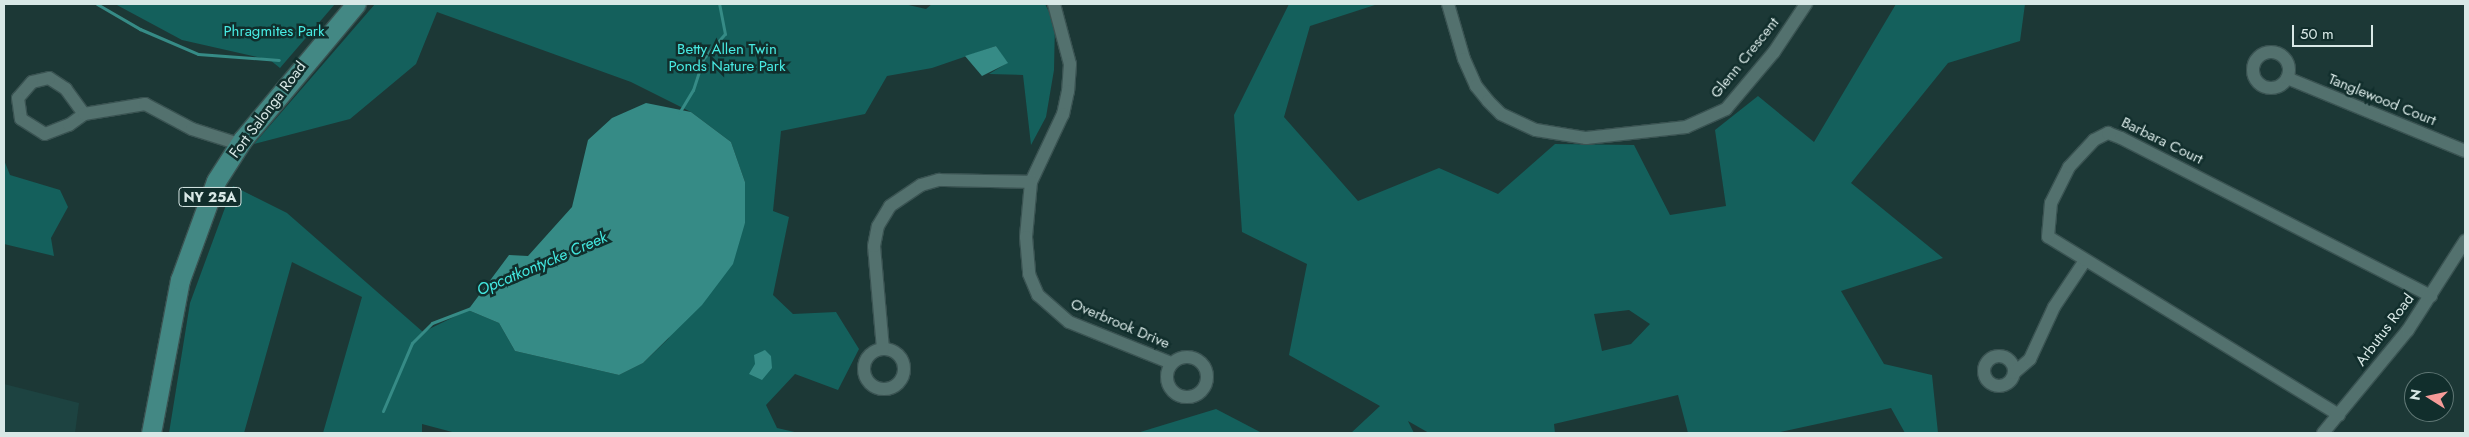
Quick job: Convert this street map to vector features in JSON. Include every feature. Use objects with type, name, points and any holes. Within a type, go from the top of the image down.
[{"type":"main road","name":"Fort Salonga Road","points":[[151,433],[180,280],[216,181],[239,144],[315,49],[356,4]]},
{"type":"street","name":"Overbrook Drive","points":[[1054,4],[1068,56],[1068,91],[1063,114],[1032,182],[1026,237],[1029,274],[1038,295],[1069,322],[1172,364]]},
{"type":"street","name":"Glenn Crescent","points":[[1448,4],[1464,59],[1476,86],[1488,101],[1502,114],[1536,130],[1586,138],[1686,126],[1726,109],[1774,52],[1806,4]]},
{"type":"street","points":[[84,114],[66,89],[49,78],[32,82],[18,98],[21,119],[46,134],[69,125],[84,114],[145,104],[192,129],[239,144]]},
{"type":"street","name":"Tanglewood Court","points":[[2287,78],[2465,151]]},
{"type":"street","name":"Barbara Court","points":[[2339,415],[2084,262],[2048,236],[2047,223],[2051,203],[2069,167],[2094,140],[2108,133],[2430,296]]},
{"type":"street","points":[[883,349],[874,246],[878,226],[890,206],[921,184],[939,180],[1032,182]]},
{"type":"street","name":"Arbutus Road","points":[[2323,433],[2339,415],[2430,296],[2465,241]]},
{"type":"street","points":[[2014,373],[2030,359],[2050,313],[2084,262]]},
{"type":"shaded area","points":[[4,384],[79,403],[75,433],[4,433]]},
{"type":"green space","name":"Phragmites Park","points":[[115,4],[335,4],[280,68],[270,60],[182,40]]},
{"type":"green space","name":"Betty Allen Twin Ponds Nature Park","points":[[375,4],[904,4],[926,9],[932,4],[1045,4],[1055,23],[1054,70],[1046,117],[1031,145],[1023,75],[989,74],[1007,63],[996,46],[932,68],[887,76],[865,114],[781,131],[773,211],[789,217],[773,295],[793,314],[836,312],[859,349],[838,390],[795,374],[766,405],[777,428],[799,433],[456,433],[422,424],[422,433],[323,433],[362,297],[292,262],[244,433],[169,433],[190,303],[233,186],[287,213],[423,332],[468,310],[499,323],[515,351],[619,375],[643,363],[668,339],[745,223],[745,182],[731,142],[691,112],[631,82],[437,12],[416,64],[350,119],[254,144]]},
{"type":"green space","points":[[1289,4],[1378,4],[1310,26],[1284,117],[1358,201],[1439,168],[1498,194],[1555,144],[1634,145],[1670,215],[1726,206],[1715,130],[1758,96],[1814,142],[1896,4],[2025,4],[2020,41],[1948,63],[1851,183],[1943,258],[1841,291],[1884,364],[1932,375],[1938,433],[1905,433],[1891,408],[1776,433],[1688,433],[1678,395],[1554,424],[1555,433],[1429,433],[1408,421],[1414,433],[1351,433],[1380,406],[1289,355],[1307,264],[1242,232],[1234,115]],"holes":[[[1629,310],[1650,324],[1631,344],[1602,351],[1594,314]]]},
{"type":"green space","points":[[4,160],[10,175],[60,190],[68,207],[51,238],[54,256],[4,244]]},
{"type":"green space","points":[[1216,409],[1262,433],[1137,433]]},
{"type":"water","points":[[996,46],[1008,63],[982,76],[965,56]]},
{"type":"water","points":[[646,103],[691,112],[731,142],[745,182],[745,223],[733,264],[702,305],[643,363],[619,375],[515,351],[499,323],[468,310],[509,255],[528,256],[572,207],[588,140],[612,118]]},
{"type":"water","points":[[765,350],[771,356],[772,368],[762,380],[749,374],[755,364],[754,355]]},
{"type":"waterway","points":[[97,4],[140,29],[198,54],[279,60]]},
{"type":"waterway","name":"Opcatkontycke Creek","points":[[679,113],[693,90],[703,59],[725,34],[719,4]]},
{"type":"waterway","name":"Opcatkontycke Creek","points":[[383,411],[412,343],[432,323],[471,308]]}]
